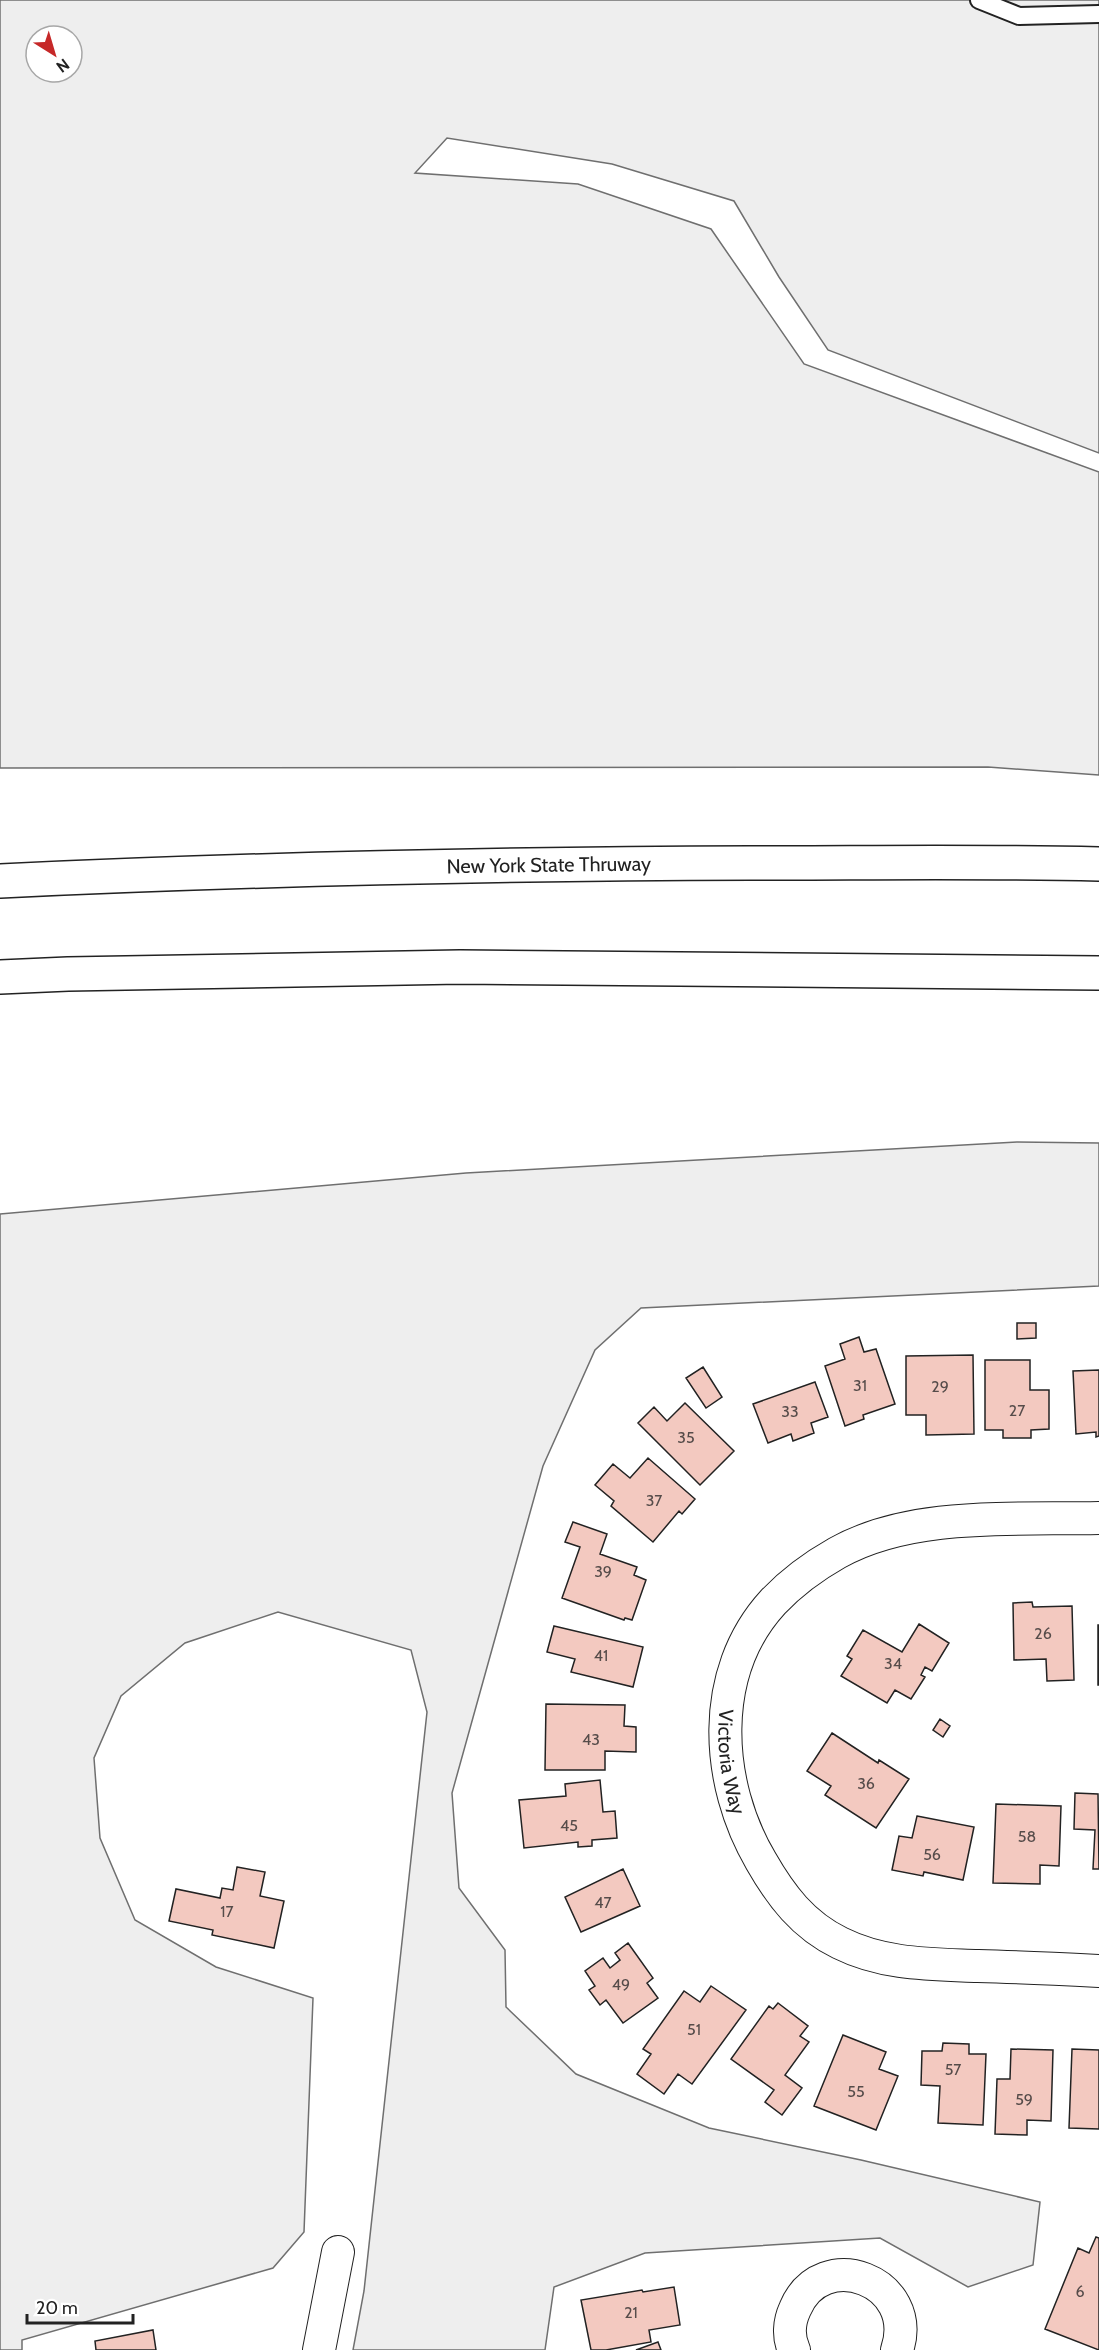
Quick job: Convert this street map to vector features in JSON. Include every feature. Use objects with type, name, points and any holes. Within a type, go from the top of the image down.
[{"type":"highway","name":"New York State Thruway","points":[[0,880],[458,866],[695,863],[1099,864]]},
{"type":"highway","points":[[0,978],[68,974],[460,967],[1099,973]]},
{"type":"street","name":"Victoria Way","points":[[1099,1518],[967,1521],[912,1527],[880,1534],[837,1553],[788,1588],[772,1604],[757,1625],[744,1648],[737,1668],[724,1740],[734,1803],[754,1850],[792,1907],[819,1932],[863,1953],[899,1962],[1099,1971]]},
{"type":"street","points":[[319,2350],[338,2252]]},
{"type":"street","points":[[794,2350],[790,2323],[798,2302],[812,2286],[832,2277],[853,2275],[874,2283],[890,2297],[899,2316],[899,2350]]},
{"type":"lane","points":[[979,0],[1019,16],[1099,14]]},
{"type":"shaded area","points":[[0,0],[1099,0],[1099,453],[828,350],[779,277],[734,201],[612,164],[447,138],[415,173],[578,184],[711,229],[804,364],[1099,472],[1099,775],[988,767],[0,768]]},
{"type":"shaded area","points":[[1017,1142],[1099,1143],[1099,1286],[641,1308],[595,1350],[543,1466],[452,1793],[459,1888],[505,1950],[506,2007],[576,2074],[709,2128],[861,2160],[1040,2202],[1033,2265],[968,2287],[880,2238],[645,2253],[554,2287],[545,2350],[353,2350],[364,2291],[427,1712],[411,1650],[278,1612],[185,1643],[121,1696],[94,1758],[100,1838],[135,1920],[216,1967],[313,1998],[304,2232],[273,2268],[22,2340],[22,2350],[0,2350],[0,1214],[466,1173]]},
{"type":"building","points":[[1017,1323],[1036,1323],[1036,1338],[1017,1339]]},
{"type":"building","points":[[859,1337],[864,1352],[876,1349],[895,1404],[863,1415],[864,1419],[845,1426],[825,1366],[845,1359],[840,1344]]},
{"type":"building","points":[[973,1355],[974,1434],[926,1435],[926,1415],[906,1415],[906,1356]]},
{"type":"building","points":[[985,1360],[1030,1360],[1030,1390],[1049,1390],[1049,1429],[1031,1430],[1031,1438],[1003,1438],[1003,1430],[985,1430]]},
{"type":"building","points":[[703,1367],[722,1397],[706,1408],[686,1378]]},
{"type":"building","points":[[1099,1370],[1099,1436],[1096,1437],[1096,1432],[1076,1434],[1073,1371]]},
{"type":"building","points":[[815,1382],[828,1417],[811,1423],[814,1433],[793,1441],[791,1434],[768,1443],[753,1404]]},
{"type":"building","points":[[685,1403],[734,1451],[700,1485],[638,1423],[654,1407],[667,1421]]},
{"type":"building","points":[[648,1458],[695,1499],[682,1514],[679,1511],[653,1542],[611,1506],[614,1501],[595,1485],[613,1464],[630,1478]]},
{"type":"building","points":[[573,1522],[607,1534],[600,1554],[637,1567],[634,1575],[646,1580],[632,1620],[625,1618],[624,1620],[562,1598],[580,1547],[565,1542]]},
{"type":"building","points":[[1032,1602],[1033,1607],[1072,1606],[1074,1680],[1047,1681],[1046,1659],[1014,1660],[1013,1603]]},
{"type":"building","points":[[919,1624],[949,1643],[932,1671],[925,1667],[921,1675],[925,1677],[911,1699],[895,1690],[887,1703],[841,1676],[852,1659],[847,1656],[863,1630],[902,1652]]},
{"type":"building","points":[[1099,1625],[1099,1685],[1098,1685]]},
{"type":"building","points":[[554,1626],[643,1647],[633,1687],[571,1672],[575,1659],[547,1652]]},
{"type":"building","points":[[546,1704],[625,1705],[624,1726],[636,1727],[636,1752],[605,1751],[605,1770],[545,1770]]},
{"type":"building","points":[[940,1719],[950,1726],[943,1737],[933,1730]]},
{"type":"building","points":[[832,1733],[878,1763],[879,1760],[909,1779],[876,1828],[825,1795],[831,1786],[807,1771]]},
{"type":"building","points":[[600,1780],[603,1812],[615,1811],[617,1838],[592,1840],[592,1846],[578,1847],[578,1842],[524,1848],[519,1800],[566,1796],[565,1784]]},
{"type":"building","points":[[1075,1793],[1098,1794],[1099,1869],[1093,1869],[1095,1830],[1074,1829]]},
{"type":"building","points":[[996,1804],[1061,1806],[1059,1866],[1040,1865],[1040,1884],[993,1883]]},
{"type":"building","points":[[917,1816],[974,1827],[963,1880],[924,1872],[923,1876],[892,1870],[899,1836],[912,1838]]},
{"type":"building","points":[[237,1867],[265,1872],[260,1896],[284,1901],[274,1948],[212,1935],[213,1930],[169,1921],[176,1889],[220,1898],[222,1888],[233,1890]]},
{"type":"building","points":[[623,1869],[640,1906],[581,1932],[565,1897]]},
{"type":"building","points":[[628,1943],[653,1978],[647,1983],[658,1998],[623,2023],[606,2000],[600,2005],[589,1990],[595,1986],[585,1971],[603,1958],[610,1968],[620,1960],[615,1953]]},
{"type":"building","points":[[711,1986],[746,2010],[692,2084],[678,2074],[664,2094],[637,2074],[651,2054],[643,2049],[684,1991],[700,2002]]},
{"type":"building","points":[[778,2003],[808,2026],[800,2036],[809,2042],[785,2075],[802,2088],[782,2115],[765,2102],[774,2090],[731,2059],[769,2006],[773,2009]]},
{"type":"building","points":[[843,2035],[886,2052],[879,2069],[898,2076],[876,2130],[814,2106]]},
{"type":"building","points":[[943,2043],[969,2044],[969,2054],[986,2054],[983,2125],[938,2123],[940,2086],[921,2085],[922,2051],[942,2051]]},
{"type":"building","points":[[1011,2049],[1053,2050],[1051,2121],[1027,2120],[1027,2135],[995,2134],[997,2079],[1010,2079]]},
{"type":"building","points":[[1072,2049],[1099,2050],[1099,2129],[1069,2128]]},
{"type":"building","points":[[1096,2237],[1099,2238],[1099,2350],[1045,2329],[1078,2248],[1089,2253]]},
{"type":"building","points":[[674,2287],[680,2325],[649,2330],[651,2342],[606,2350],[591,2350],[581,2300]]},
{"type":"building","points":[[153,2330],[156,2350],[96,2350],[95,2341]]},
{"type":"building","points":[[658,2342],[661,2350],[636,2350]]}]
